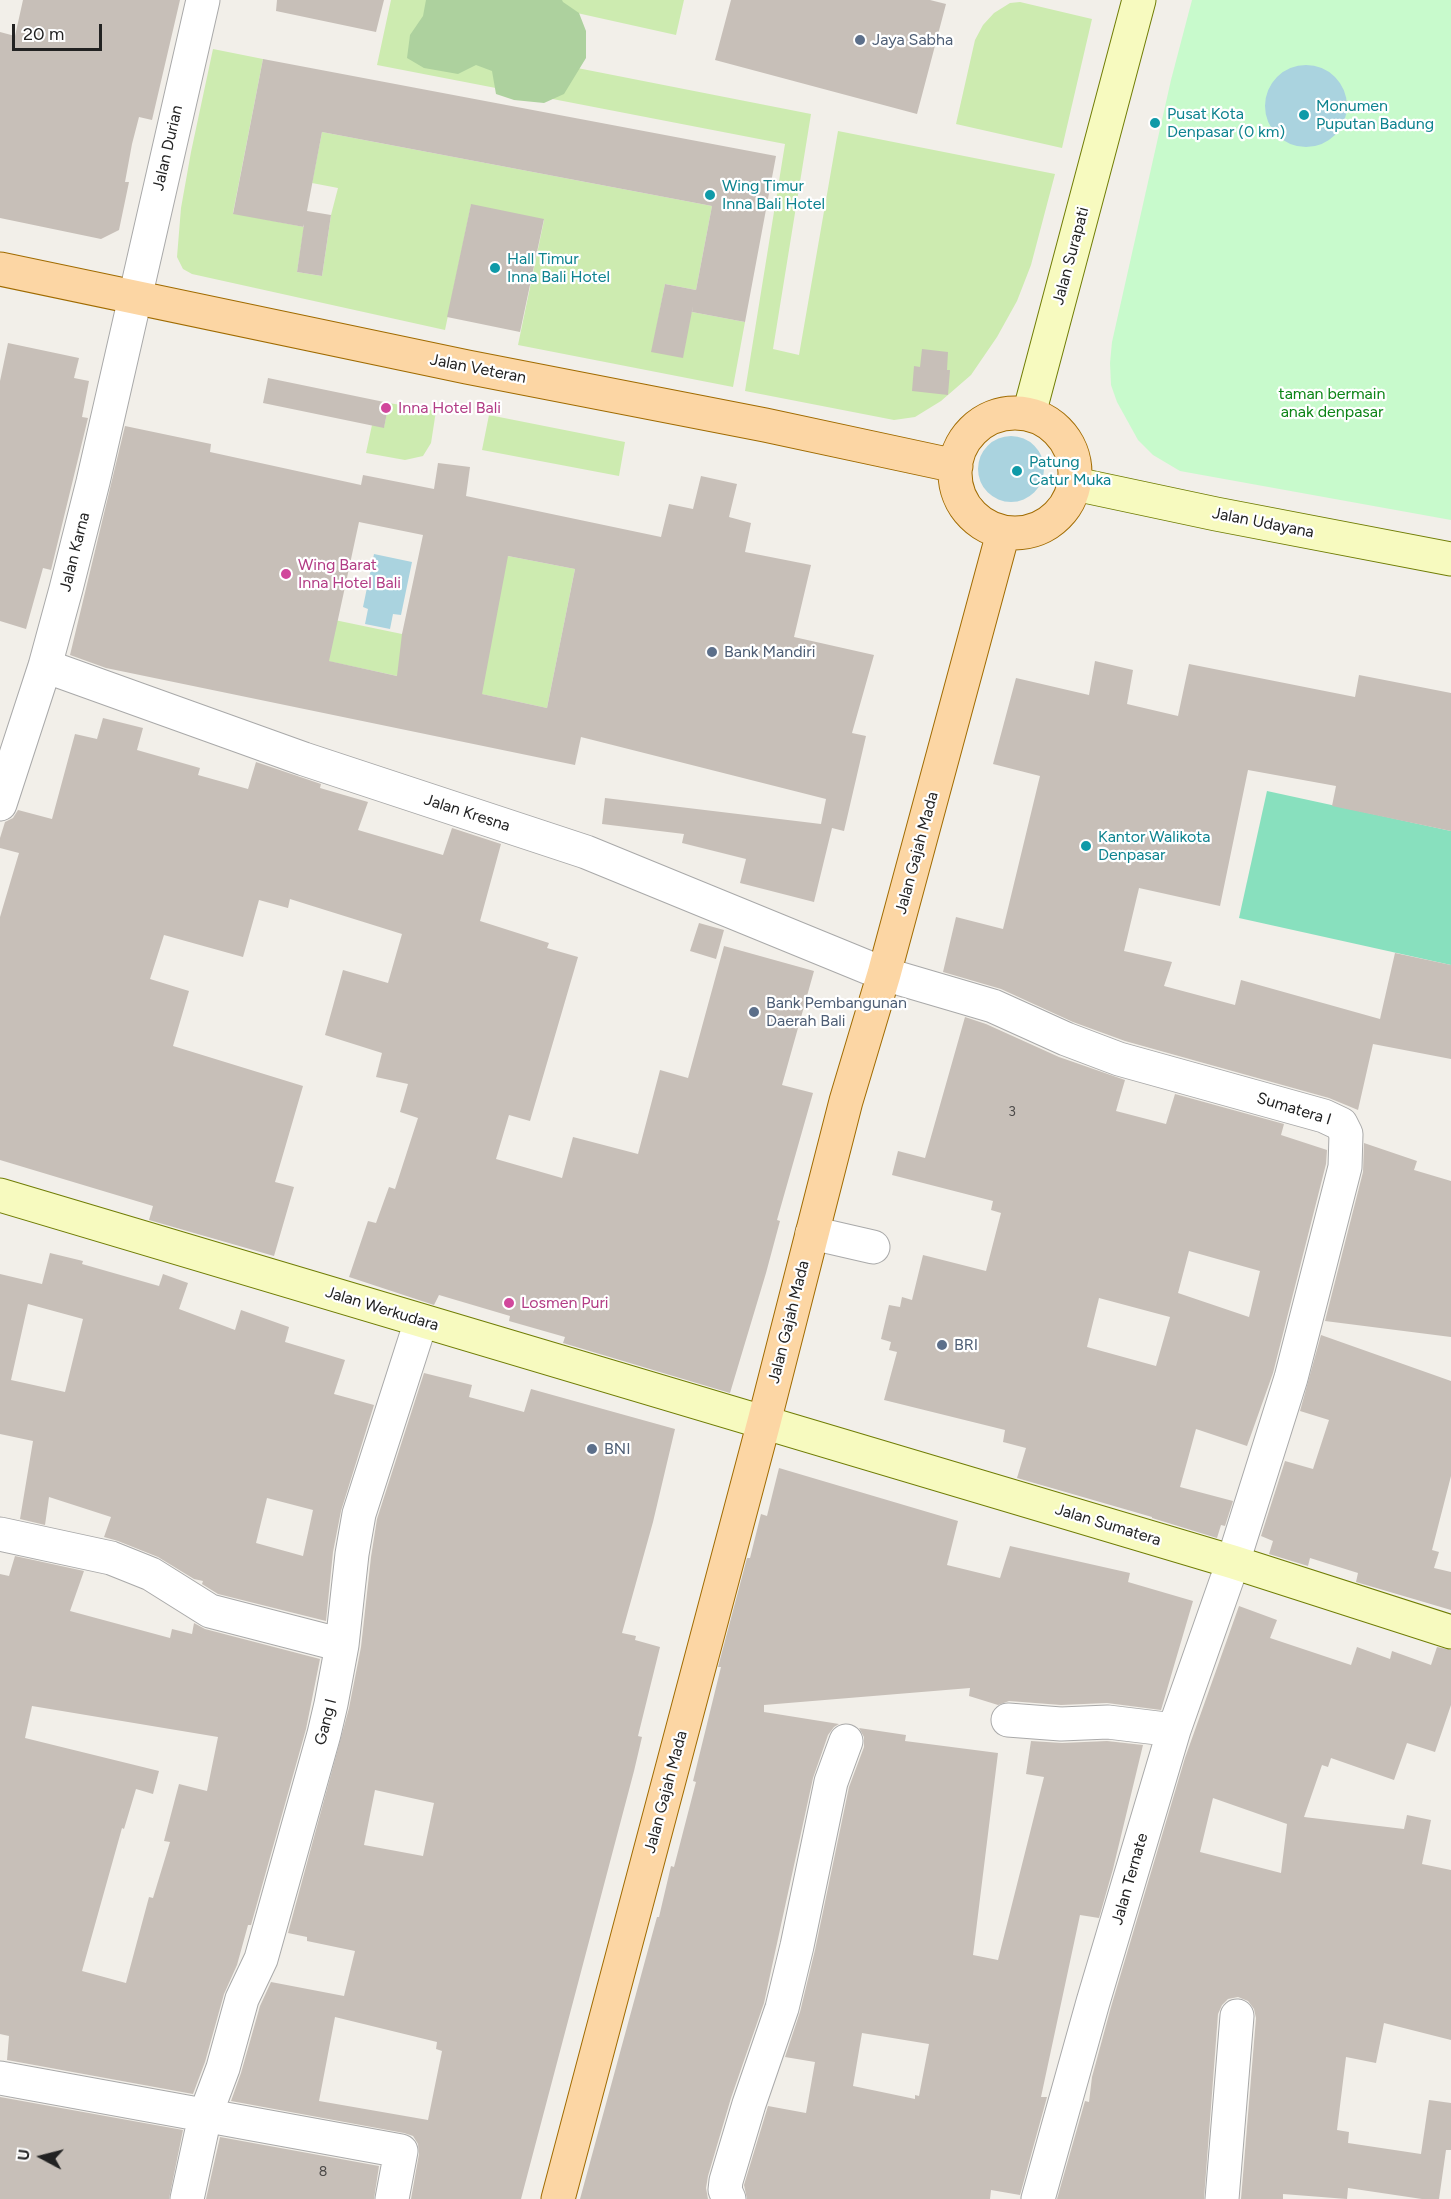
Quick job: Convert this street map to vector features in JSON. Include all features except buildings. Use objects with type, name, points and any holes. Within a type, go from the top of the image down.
[{"type":"main road","name":"Jalan Veteran","points":[[0,269],[956,466]]},
{"type":"main road","points":[[1009,413],[1029,414],[1046,422],[1060,433],[1070,448],[1075,466],[1075,484],[1068,502],[1057,517],[1040,528],[1022,533],[1003,533],[987,526],[972,515],[962,501],[956,484],[956,466],[962,446],[973,430],[990,418],[1009,413]]},
{"type":"main road","name":"Jalan Gajah Mada","points":[[558,2199],[764,1422],[846,1101],[884,974],[1003,533]]},
{"type":"street","name":"Jalan Durian","points":[[134,297],[203,0]]},
{"type":"street","name":"Jalan Surapati","points":[[1029,414],[1139,0]]},
{"type":"street","name":"Jalan Karna","points":[[0,804],[45,666],[93,482],[134,297]]},
{"type":"street","name":"Jalan Udayana","points":[[1075,484],[1216,514],[1451,559]]},
{"type":"street","name":"Jalan Kresna","points":[[45,666],[304,759],[586,852],[884,974]]},
{"type":"street","name":"Sumatera I","points":[[884,974],[993,1006],[1066,1039],[1119,1059],[1324,1116],[1341,1124],[1346,1134],[1345,1167],[1291,1378],[1233,1562]]},
{"type":"street","name":"Jalan Werkudara","points":[[0,1195],[764,1422]]},
{"type":"street","points":[[812,1233],[873,1247]]},
{"type":"street","name":"Gang I","points":[[187,2199],[205,2116],[223,2068],[242,2000],[261,1959],[324,1734],[342,1645],[359,1514],[421,1321]]},
{"type":"street","name":"Jalan Sumatera","points":[[764,1422],[1233,1562],[1451,1632]]},
{"type":"street","points":[[0,1534],[111,1558],[151,1574],[210,1611],[342,1645]]},
{"type":"street","name":"Jalan Ternate","points":[[1038,2199],[1093,2001],[1174,1730],[1233,1562]]},
{"type":"street","points":[[1008,1720],[1061,1724],[1108,1722],[1174,1730]]},
{"type":"street","points":[[729,2199],[725,2190],[726,2181],[782,2007],[827,1799],[846,1741]]},
{"type":"street","points":[[1222,2199],[1237,2016]]},
{"type":"street","points":[[0,2078],[401,2151],[392,2199]]},
{"type":"green space","points":[[391,0],[509,0],[496,52],[811,114],[773,349],[799,355],[838,131],[1055,174],[1031,265],[1017,301],[997,337],[971,375],[941,401],[915,417],[894,420],[745,391],[785,144],[377,65]]},
{"type":"green space","points":[[426,0],[562,0],[579,13],[586,31],[586,58],[564,94],[544,103],[514,100],[496,94],[492,71],[476,65],[458,74],[424,68],[407,58],[410,35],[423,16]]},
{"type":"green space","points":[[551,0],[684,0],[676,35],[550,7]]},
{"type":"green space","name":"taman bermain anak denpasar","points":[[1192,0],[1451,0],[1451,520],[1180,471],[1153,455],[1138,440],[1117,402],[1111,385],[1112,342],[1171,80]]},
{"type":"green space","points":[[1020,2],[1092,19],[1062,148],[956,124],[975,40],[983,25],[994,13],[1010,3]]},
{"type":"green space","points":[[213,49],[263,59],[233,213],[304,227],[297,272],[322,276],[331,215],[338,188],[312,183],[322,132],[712,206],[696,290],[665,284],[652,351],[692,312],[745,322],[733,387],[518,345],[544,220],[471,205],[445,330],[192,274],[183,269],[177,257],[181,208]]},
{"type":"green space","points":[[389,403],[436,411],[431,443],[423,456],[405,460],[366,453],[372,425],[384,427]]},
{"type":"green space","points":[[489,415],[625,442],[619,476],[482,450]]},
{"type":"green space","points":[[508,556],[575,569],[547,708],[318,659],[325,618],[402,634]]},
{"type":"green space","points":[[1267,791],[1451,831],[1451,965],[1239,918]]},
{"type":"water","points":[[1306,65],[1322,68],[1335,77],[1344,90],[1347,106],[1344,122],[1335,135],[1322,144],[1306,147],[1290,144],[1277,135],[1268,122],[1265,106],[1268,90],[1277,77],[1290,68]]},
{"type":"water","points":[[1011,436],[1024,438],[1034,446],[1042,456],[1044,469],[1042,482],[1034,492],[1024,500],[1011,502],[998,500],[988,492],[980,482],[978,469],[980,456],[988,446],[998,438]]},
{"type":"water","points":[[374,554],[412,562],[401,615],[393,614],[390,629],[365,624],[368,609],[363,607]]},
{"type":"place","name":"Jaya Sabha","points":[[860,40]]},
{"type":"place","name":"Monumen Puputan Badung","points":[[1304,115]]},
{"type":"place","name":"Pusat Kota Denpasar (0 km)","points":[[1155,123]]},
{"type":"place","name":"Wing Timur Inna Bali Hotel","points":[[710,195]]},
{"type":"place","name":"Hall Timur Inna Bali Hotel","points":[[495,268]]},
{"type":"place","name":"Inna Hotel Bali","points":[[386,408]]},
{"type":"place","name":"Patung Catur Muka","points":[[1017,471]]},
{"type":"place","name":"Wing Barat Inna Hotel Bali","points":[[286,574]]},
{"type":"place","name":"Bank Mandiri","points":[[712,652]]},
{"type":"place","name":"Kantor Walikota Denpasar","points":[[1086,846]]},
{"type":"place","name":"Bank Pembangunan Daerah Bali","points":[[754,1012]]},
{"type":"place","name":"Losmen Puri","points":[[509,1303]]},
{"type":"place","name":"BRI","points":[[942,1345]]},
{"type":"place","name":"BNI","points":[[592,1449]]}]
